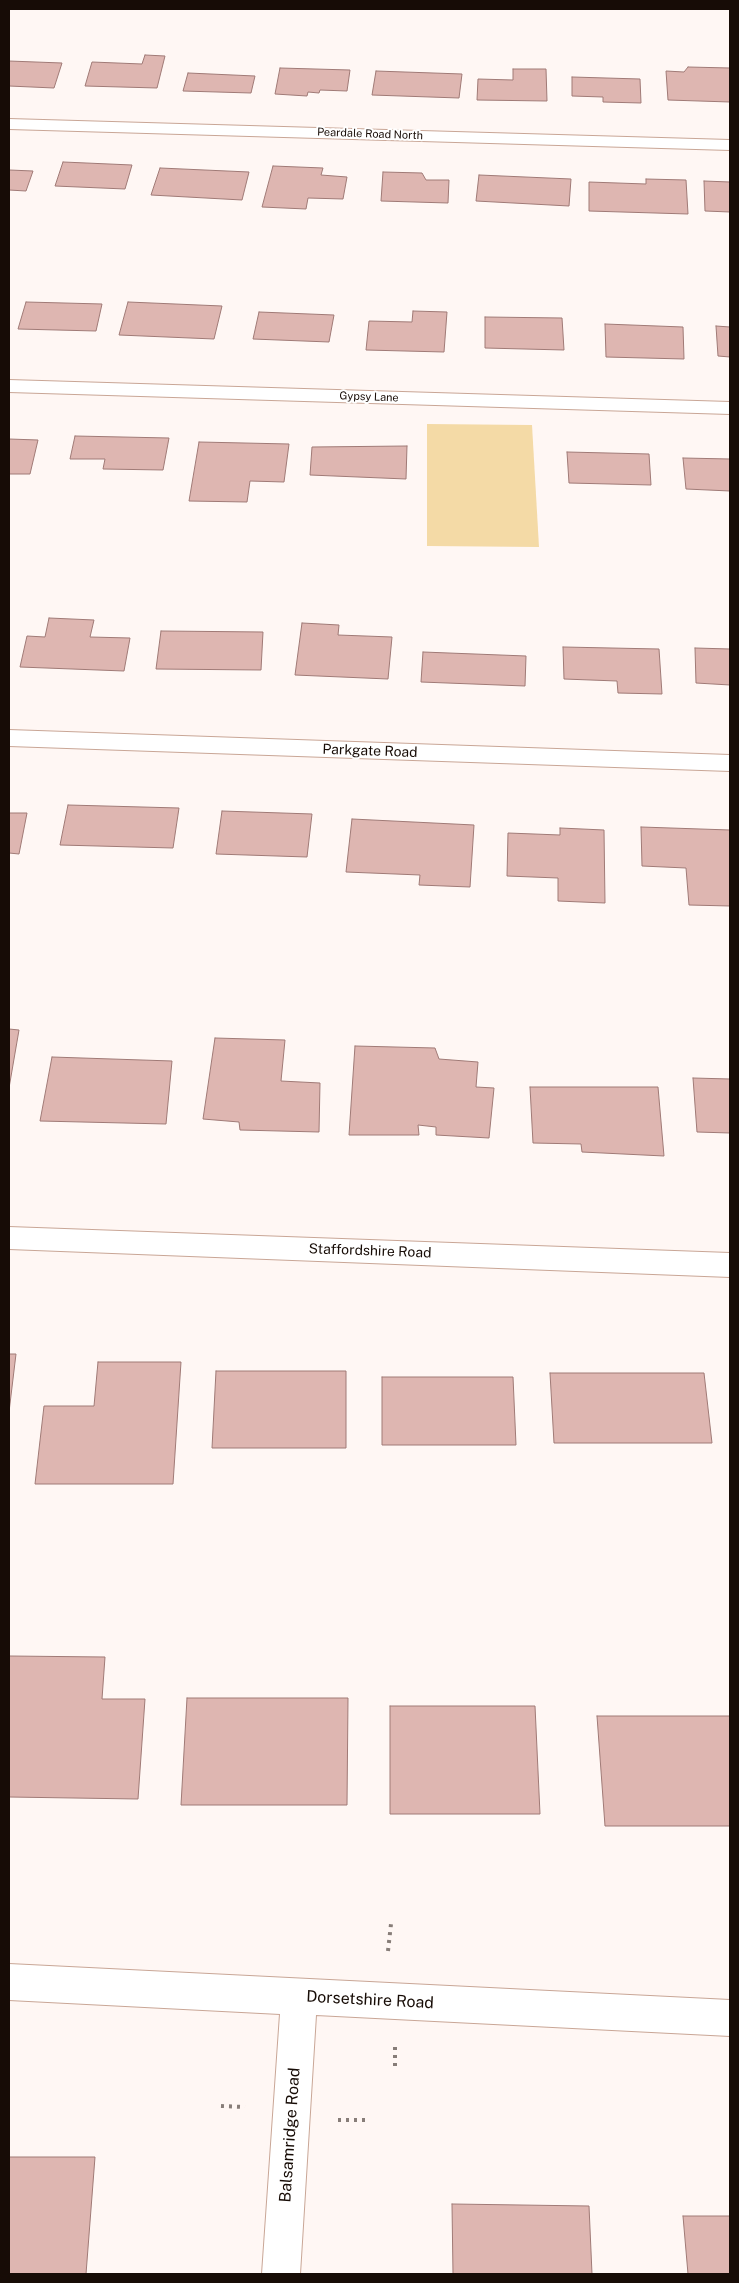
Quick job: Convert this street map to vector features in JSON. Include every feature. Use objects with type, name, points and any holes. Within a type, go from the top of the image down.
[{"type":"street","name":"Peardale Road North","points":[[9,124],[730,145]]},
{"type":"street","name":"Gypsy Lane","points":[[9,386],[730,408]]},
{"type":"street","name":"Parkgate Road","points":[[9,738],[730,764]]},
{"type":"street","name":"Staffordshire Road","points":[[9,1238],[730,1265]]},
{"type":"street","name":"Dorsetshire Road","points":[[9,1982],[730,2018]]},
{"type":"street","name":"Balsamridge Road","points":[[281,2274],[299,1996]]},
{"type":"path","points":[[388,1950],[391,1924]]},
{"type":"path","points":[[395,2039],[396,2066]]},
{"type":"path","points":[[221,2106],[250,2108]]},
{"type":"path","points":[[338,2120],[365,2120]]},
{"type":"shaded area","points":[[427,424],[532,425],[539,547],[427,546]]},
{"type":"building","points":[[145,55],[165,56],[157,88],[85,86],[92,62],[142,64]]},
{"type":"building","points":[[9,61],[62,63],[54,88],[9,86]]},
{"type":"building","points":[[688,67],[730,68],[730,102],[668,100],[666,71],[684,72]]},
{"type":"building","points":[[280,68],[350,70],[347,91],[320,90],[319,93],[308,92],[307,96],[275,94]]},
{"type":"building","points":[[513,69],[546,69],[547,101],[477,100],[478,79],[513,80]]},
{"type":"building","points":[[376,71],[462,74],[459,98],[372,95]]},
{"type":"building","points":[[188,73],[255,76],[251,93],[183,91]]},
{"type":"building","points":[[572,77],[640,79],[641,103],[603,102],[603,97],[572,96]]},
{"type":"building","points":[[63,162],[132,165],[125,189],[55,186]]},
{"type":"building","points":[[273,166],[323,168],[321,175],[347,177],[343,199],[308,198],[306,209],[262,207]]},
{"type":"building","points":[[160,168],[249,172],[242,200],[151,195]]},
{"type":"building","points":[[9,170],[33,171],[26,191],[9,190]]},
{"type":"building","points":[[383,172],[422,173],[426,180],[449,180],[448,203],[381,201]]},
{"type":"building","points":[[479,175],[571,179],[569,206],[476,201]]},
{"type":"building","points":[[646,179],[686,180],[688,214],[589,211],[589,182],[646,184]]},
{"type":"building","points":[[704,181],[730,182],[730,212],[705,211]]},
{"type":"building","points":[[26,302],[102,304],[96,331],[18,329]]},
{"type":"building","points":[[128,302],[222,306],[214,339],[119,335]]},
{"type":"building","points":[[413,311],[447,312],[444,352],[366,350],[369,321],[412,322]]},
{"type":"building","points":[[259,312],[334,315],[329,342],[253,339]]},
{"type":"building","points":[[485,317],[562,318],[564,350],[485,348]]},
{"type":"building","points":[[605,324],[683,327],[684,359],[606,357]]},
{"type":"building","points":[[716,326],[730,327],[730,357],[718,356]]},
{"type":"building","points":[[75,436],[169,438],[163,470],[103,469],[105,459],[70,459]]},
{"type":"building","points":[[9,439],[38,440],[30,474],[9,474]]},
{"type":"building","points":[[199,442],[289,444],[284,482],[250,481],[247,502],[189,501]]},
{"type":"building","points":[[407,446],[406,479],[310,475],[312,447]]},
{"type":"building","points":[[567,452],[649,454],[651,485],[569,483]]},
{"type":"building","points":[[683,458],[730,459],[730,491],[686,489]]},
{"type":"building","points":[[49,618],[94,620],[90,637],[130,638],[124,671],[20,667],[27,636],[45,637]]},
{"type":"building","points":[[302,623],[339,625],[338,635],[392,637],[388,679],[295,675]]},
{"type":"building","points":[[161,631],[263,632],[261,670],[156,669]]},
{"type":"building","points":[[563,647],[659,649],[662,694],[618,693],[617,681],[564,679]]},
{"type":"building","points":[[695,648],[730,649],[730,685],[696,683]]},
{"type":"building","points":[[423,652],[526,656],[525,686],[421,682]]},
{"type":"building","points":[[68,805],[179,808],[173,848],[60,845]]},
{"type":"building","points":[[222,811],[312,814],[307,857],[216,854]]},
{"type":"building","points":[[9,813],[27,813],[19,854],[9,853]]},
{"type":"building","points":[[352,819],[474,825],[470,887],[419,885],[420,875],[346,872]]},
{"type":"building","points":[[641,827],[730,830],[730,906],[689,905],[686,868],[642,866]]},
{"type":"building","points":[[560,828],[604,830],[605,903],[558,901],[558,878],[507,876],[508,833],[560,835]]},
{"type":"building","points":[[9,1029],[19,1030],[9,1088]]},
{"type":"building","points":[[215,1038],[285,1040],[281,1081],[320,1083],[319,1132],[240,1130],[239,1122],[203,1119]]},
{"type":"building","points":[[355,1046],[435,1048],[439,1059],[478,1062],[476,1087],[494,1088],[489,1138],[436,1135],[436,1127],[418,1125],[419,1135],[349,1135]]},
{"type":"building","points":[[52,1057],[172,1061],[166,1124],[40,1121]]},
{"type":"building","points":[[693,1078],[730,1079],[730,1133],[697,1132]]},
{"type":"building","points":[[530,1087],[658,1087],[664,1156],[582,1152],[581,1144],[533,1143]]},
{"type":"building","points":[[9,1354],[16,1354],[9,1412]]},
{"type":"building","points":[[98,1362],[181,1362],[173,1484],[35,1484],[44,1406],[94,1406]]},
{"type":"building","points":[[216,1371],[346,1371],[346,1448],[212,1448]]},
{"type":"building","points":[[550,1373],[704,1373],[712,1443],[554,1443]]},
{"type":"building","points":[[382,1377],[513,1377],[516,1445],[382,1445]]},
{"type":"building","points":[[9,1656],[105,1657],[102,1699],[145,1699],[138,1799],[9,1797]]},
{"type":"building","points":[[187,1698],[348,1698],[347,1805],[181,1805]]},
{"type":"building","points":[[390,1706],[535,1706],[540,1814],[390,1814]]},
{"type":"building","points":[[597,1716],[730,1716],[730,1826],[605,1826]]},
{"type":"building","points":[[9,2157],[95,2157],[86,2274],[9,2274]]},
{"type":"building","points":[[452,2204],[589,2206],[592,2274],[453,2274]]},
{"type":"building","points":[[683,2216],[730,2216],[730,2274],[688,2274]]}]
